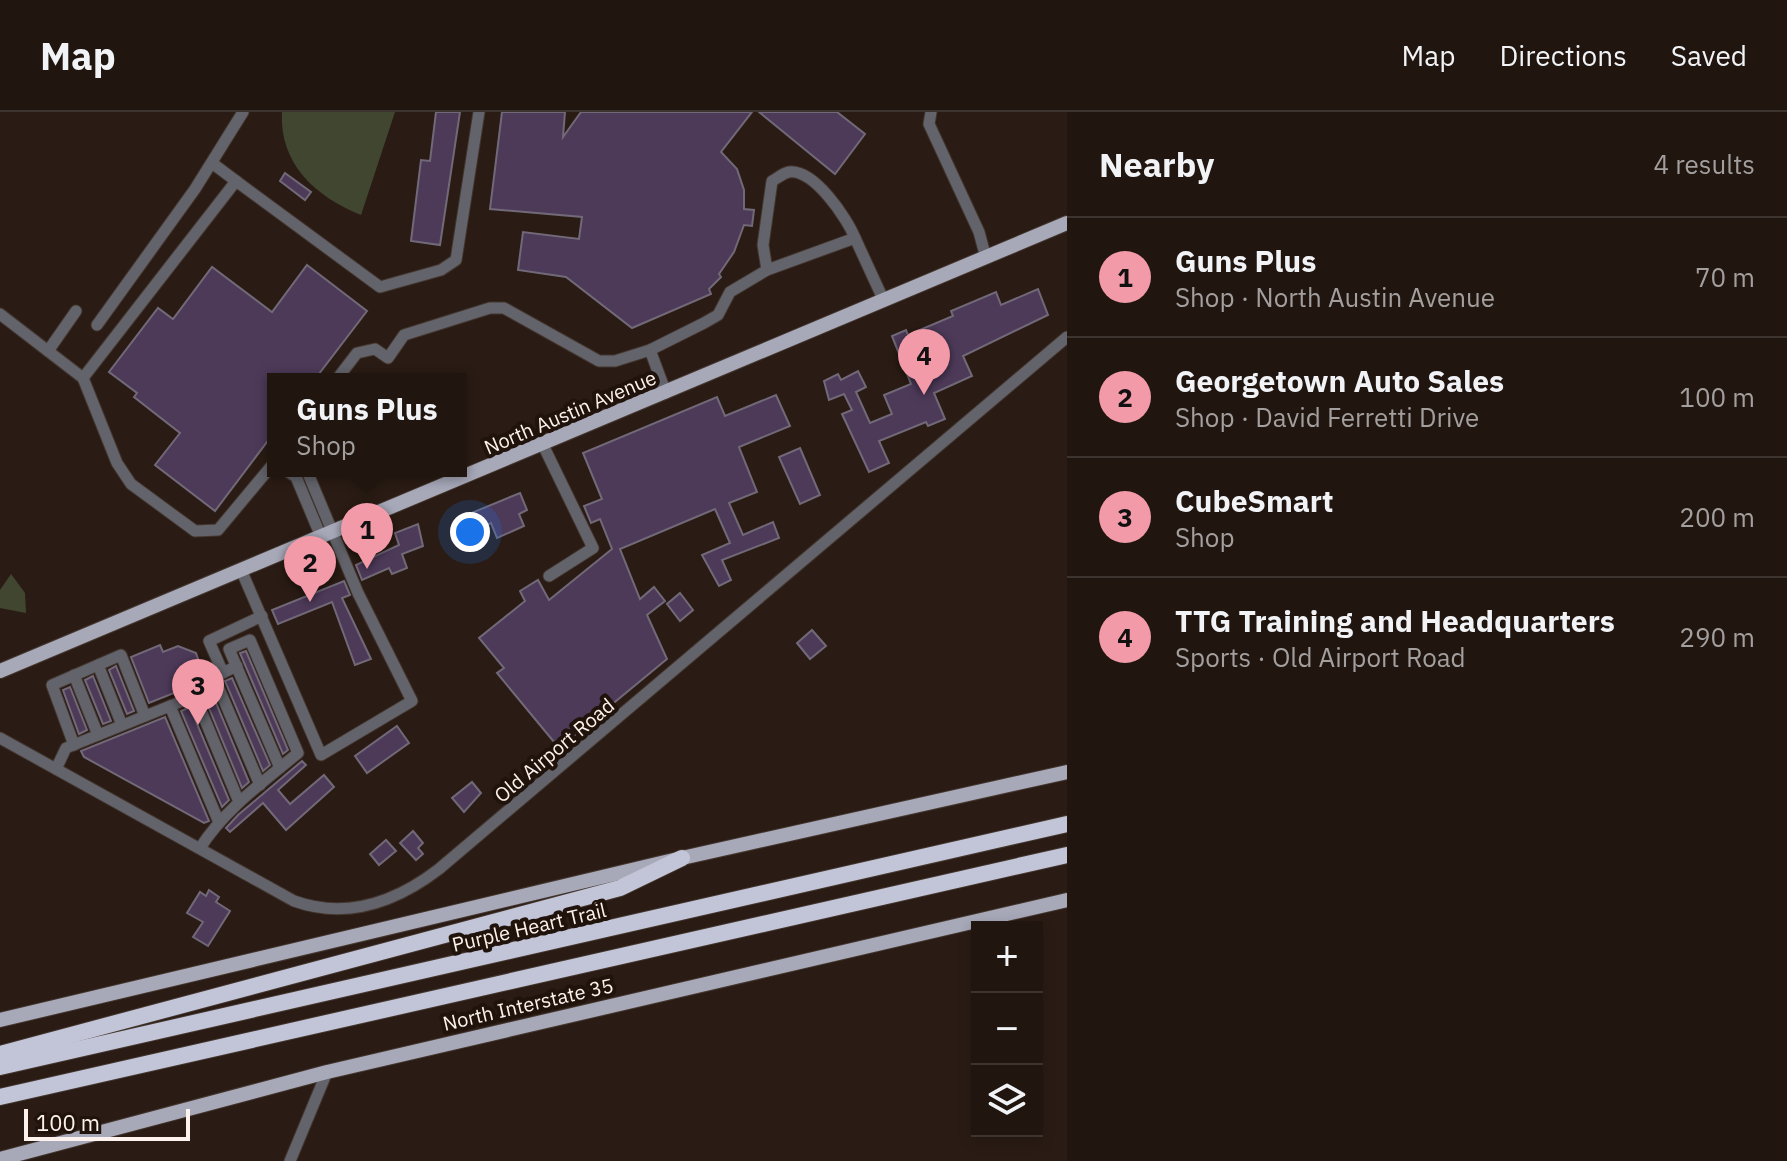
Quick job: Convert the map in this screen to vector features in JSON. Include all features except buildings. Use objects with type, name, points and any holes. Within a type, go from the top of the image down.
[{"type":"highway","name":"Purple Heart Trail","points":[[0,1067],[1067,824]]},
{"type":"highway","points":[[0,1097],[1067,855]]},
{"type":"highway","points":[[0,1054],[620,888],[682,858]]},
{"type":"main road","name":"North Austin Avenue","points":[[0,671],[328,536],[1067,223]]},
{"type":"main road","points":[[0,1020],[682,858],[1067,772]]},
{"type":"main road","name":"North Interstate 35","points":[[0,1159],[327,1072],[1067,900]]},
{"type":"street","points":[[97,325],[212,163],[243,112]]},
{"type":"street","points":[[212,163],[380,287],[441,270],[456,260],[479,112]]},
{"type":"street","points":[[931,112],[929,124],[979,232],[986,258]]},
{"type":"street","points":[[767,270],[763,245],[772,181],[787,172],[801,173],[830,198],[847,219],[884,301]]},
{"type":"street","points":[[83,378],[236,181]]},
{"type":"street","points":[[342,373],[357,353],[375,349],[388,358],[404,335],[490,308],[504,308],[599,361],[615,361],[650,350],[718,315],[730,292],[767,270],[855,238]]},
{"type":"street","points":[[48,351],[76,311]]},
{"type":"street","points":[[0,314],[83,378],[117,463],[131,484],[195,531],[218,530],[267,471]]},
{"type":"street","name":"Old Airport Road","points":[[0,738],[294,901],[320,910],[341,911],[388,900],[412,890],[740,617],[1067,337]]},
{"type":"street","points":[[650,350],[666,393]]},
{"type":"street","points":[[543,445],[593,548],[549,576]]},
{"type":"street","points":[[242,572],[321,755],[412,701],[328,536],[293,477]]},
{"type":"street","points":[[309,477],[328,536]]},
{"type":"street","points":[[223,673],[209,641],[262,616]]},
{"type":"street","points":[[200,848],[218,820],[298,753],[250,640],[229,649],[280,768]]},
{"type":"street","points":[[74,745],[52,685],[121,655],[145,716]]},
{"type":"street","points":[[98,665],[122,725]]},
{"type":"street","points":[[237,666],[214,677],[260,785]]},
{"type":"street","points":[[74,675],[98,735]]},
{"type":"street","points":[[56,769],[66,748],[217,687]]},
{"type":"street","points":[[195,696],[239,802]]},
{"type":"street","points":[[170,706],[218,820]]},
{"type":"street","points":[[290,1161],[327,1072]]},
{"type":"green space","points":[[282,112],[395,112],[361,215],[329,199],[294,163],[283,131]]},
{"type":"green space","points":[[11,574],[25,593],[26,613],[0,608],[0,590]]},
{"type":"place","name":"TTG Training and Headquarters","points":[[924,395]]},
{"type":"place","name":"Guns Plus","points":[[367,569]]},
{"type":"place","name":"Georgetown Auto Sales","points":[[310,602]]},
{"type":"place","name":"CubeSmart","points":[[198,725]]}]
